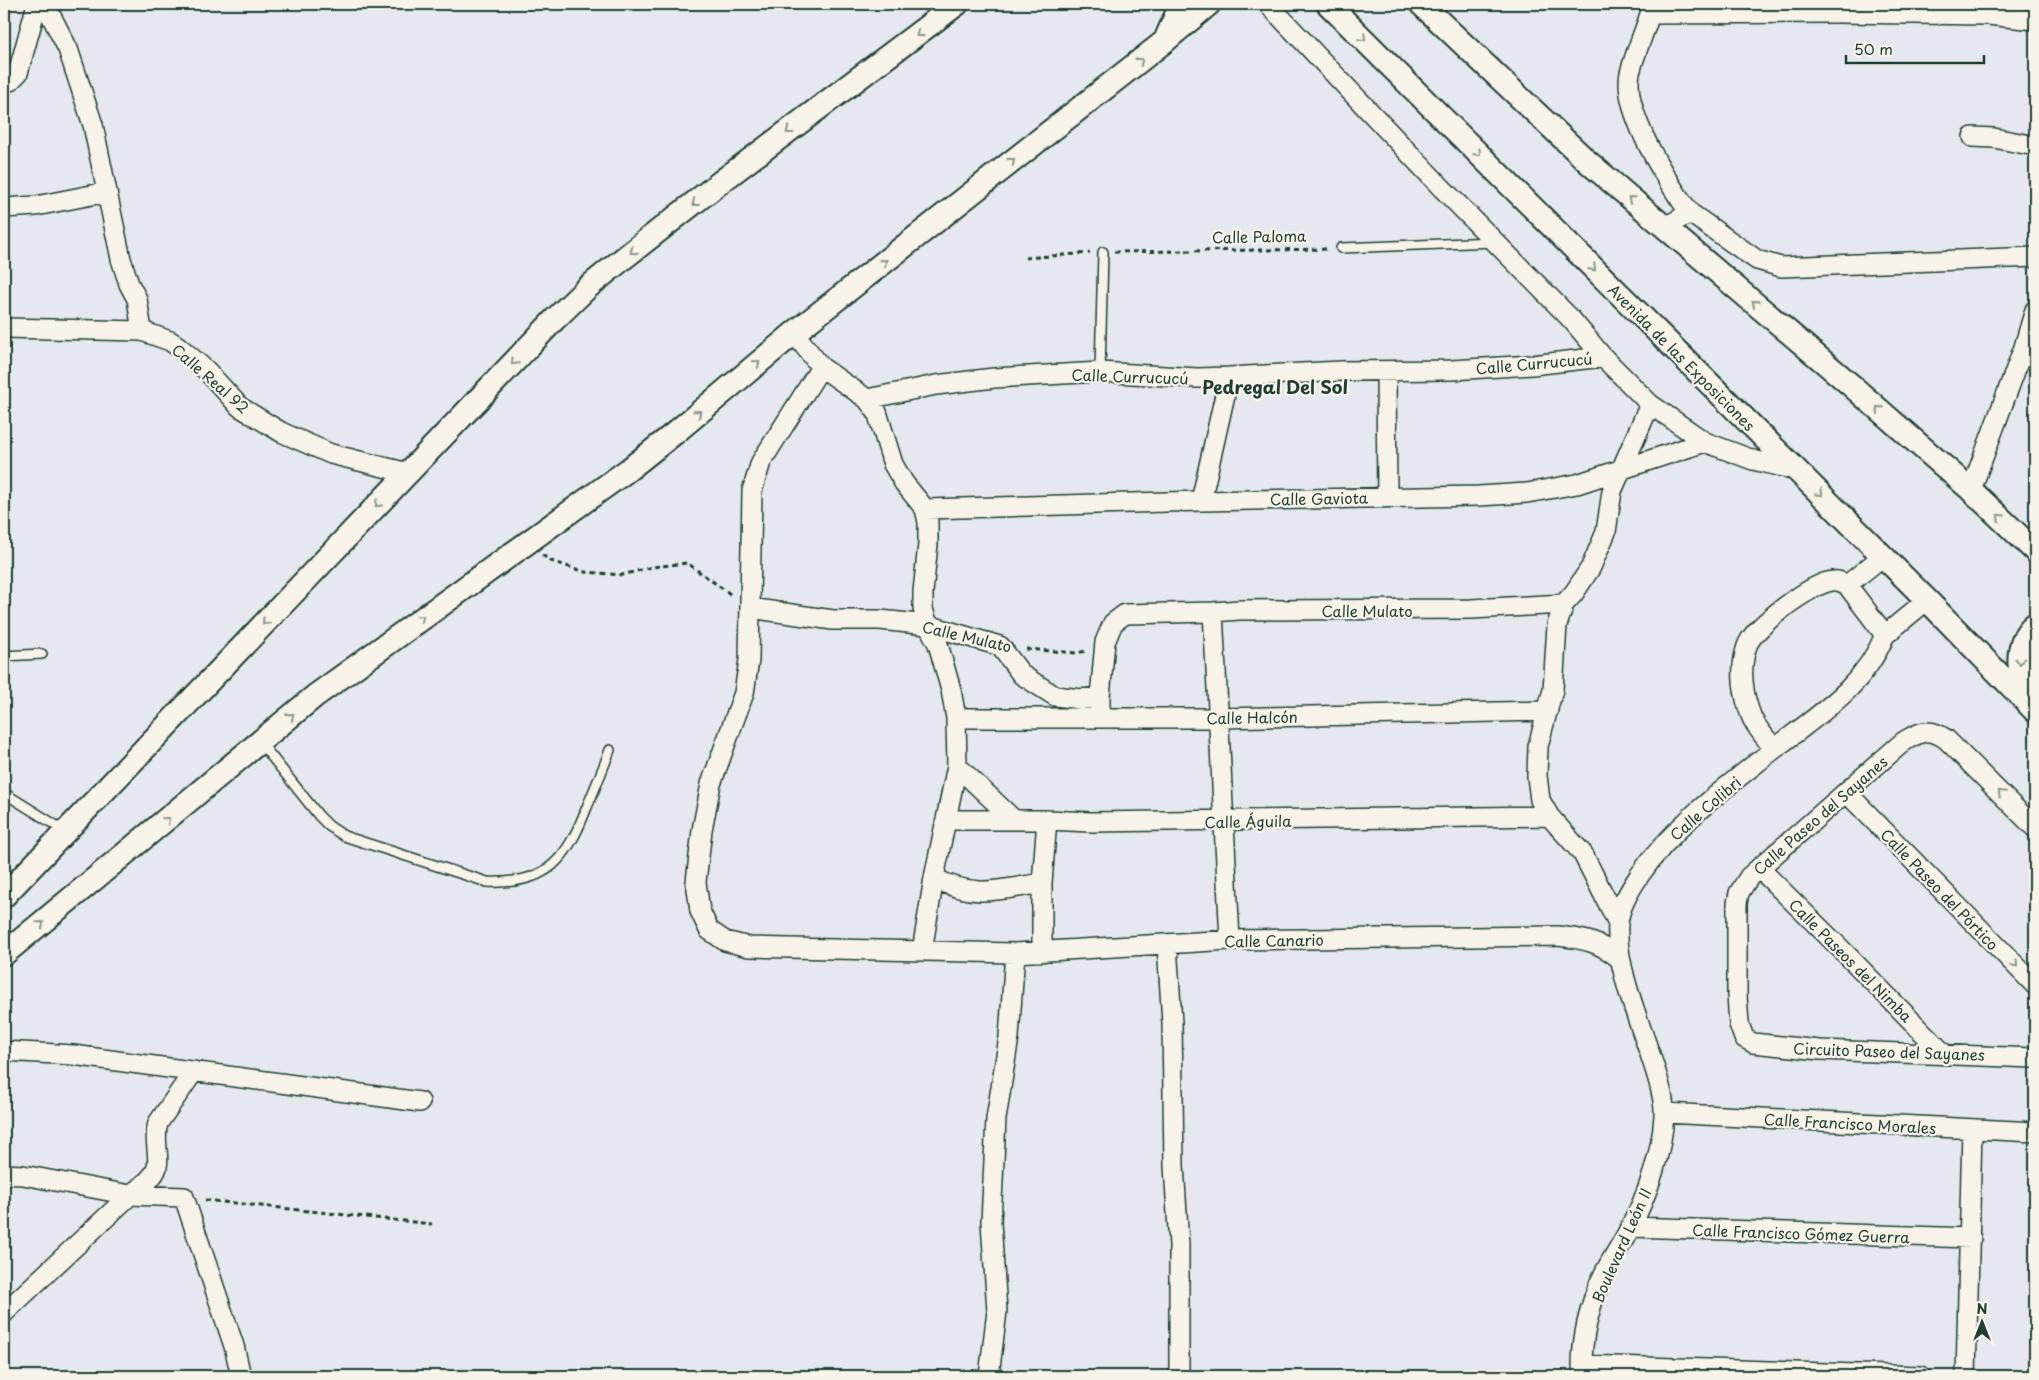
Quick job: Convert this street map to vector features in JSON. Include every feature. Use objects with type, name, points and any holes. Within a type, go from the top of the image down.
[{"type":"street","points":[[7,82],[18,73],[37,4]]},
{"type":"street","points":[[45,4],[68,49],[93,125],[121,258],[129,284],[139,305],[142,331]]},
{"type":"street","points":[[4,896],[554,319],[587,288],[718,184],[957,4]]},
{"type":"street","points":[[1165,41],[1181,4]]},
{"type":"street","points":[[4,954],[330,685],[579,505],[676,432],[794,333],[1165,41],[1209,4]]},
{"type":"street","points":[[1268,4],[1440,186],[1571,319],[1603,357],[1650,404],[1705,442],[1753,460],[1796,470]]},
{"type":"street","name":"Avenida de las Exposiciones","points":[[1328,4],[1883,556],[2031,707]]},
{"type":"street","points":[[1421,4],[1588,162],[1971,490],[2035,551]]},
{"type":"street","points":[[2035,20],[1988,15],[1858,13],[1650,14],[1630,75],[1631,106],[1675,194],[1690,213],[1757,260],[1781,267],[2035,257]]},
{"type":"street","points":[[1973,137],[1994,138],[2035,146]]},
{"type":"street","points":[[4,208],[36,206],[107,192]]},
{"type":"street","points":[[1665,227],[1690,213]]},
{"type":"street","points":[[1971,490],[2024,347],[2035,310]]},
{"type":"street","name":"Calle Real 92","points":[[4,328],[142,331],[170,341],[206,370],[240,407],[281,432],[331,454],[408,473]]},
{"type":"street","points":[[794,333],[821,367],[867,399],[877,412],[892,464],[904,483],[925,509],[928,522],[923,609],[946,665],[956,718],[957,766],[934,878],[922,951]]},
{"type":"street","name":"Calle Currucucú","points":[[867,399],[936,385],[994,378],[1100,372],[1197,378],[1341,371],[1386,372],[1532,365],[1603,357]]},
{"type":"street","points":[[750,608],[752,491],[761,462],[821,367]]},
{"type":"street","points":[[1386,372],[1387,497]]},
{"type":"street","points":[[1202,501],[1229,377]]},
{"type":"street","points":[[1618,923],[1583,854],[1549,816],[1540,800],[1537,776],[1538,746],[1553,690],[1557,625],[1564,604],[1574,593],[1591,567],[1606,532],[1612,491],[1650,404]]},
{"type":"street","name":"Calle Gaviota","points":[[925,509],[1479,496],[1527,493],[1577,484],[1705,442]]},
{"type":"street","points":[[1847,585],[1883,556]]},
{"type":"street","points":[[1774,749],[1753,719],[1744,695],[1743,668],[1747,645],[1768,620],[1778,611],[1807,593],[1825,582],[1833,580],[1841,581],[1847,585],[1885,635],[1927,600]]},
{"type":"street","name":"Calle Mulato","points":[[1105,642],[1113,623],[1125,614],[1259,610],[1471,609],[1564,604]]},
{"type":"street","name":"Calle Mulato","points":[[750,608],[834,620],[880,620],[928,625],[1000,646]]},
{"type":"street","name":"Calle Canario","points":[[750,608],[749,660],[744,693],[711,784],[702,830],[696,882],[700,911],[708,930],[725,941],[749,948],[1015,953],[1230,940],[1558,936],[1594,942],[1608,949],[1620,959]]},
{"type":"street","points":[[1214,612],[1230,940]]},
{"type":"street","points":[[2031,707],[2022,684],[2019,656],[2022,642],[2028,630],[2035,624]]},
{"type":"street","name":"Calle Colibri","points":[[1665,1114],[1657,1074],[1634,1008],[1620,959],[1618,923],[1624,902],[1639,876],[1661,848],[1687,820],[1847,692],[1868,668],[1885,635]]},
{"type":"street","points":[[1100,718],[1105,642]]},
{"type":"street","points":[[1000,646],[1022,675],[1055,696],[1081,699],[1100,697]]},
{"type":"street","name":"Calle Halcón","points":[[956,718],[1218,718],[1548,711]]},
{"type":"street","name":"Calle Paseo del Sayanes","points":[[1744,1038],[1737,1013],[1738,903],[1744,886],[1759,868],[1903,742],[1921,732],[1929,730],[1938,733],[2035,828]]},
{"type":"street","points":[[957,766],[1014,820]]},
{"type":"street","name":"Calle Paseo del Pórtico","points":[[1846,792],[2035,985]]},
{"type":"street","name":"Calle Águila","points":[[946,820],[1091,822],[1549,816]]},
{"type":"street","points":[[1042,952],[1042,883],[1047,820]]},
{"type":"street","name":"Calle Paseos del Nimba","points":[[1759,868],[1943,1053]]},
{"type":"street","points":[[934,878],[964,890],[982,892],[1042,883]]},
{"type":"street","points":[[1167,944],[1172,1023],[1174,1166],[1179,1245],[1179,1376]]},
{"type":"street","points":[[989,1376],[997,1311],[991,1222],[996,1119],[1009,1038],[1015,953]]},
{"type":"street","name":"Circuito Paseo del Sayanes","points":[[1744,1038],[1753,1043],[1785,1047],[2035,1058]]},
{"type":"street","points":[[4,1051],[73,1055],[420,1102]]},
{"type":"street","points":[[4,1313],[130,1195],[151,1178],[157,1167],[155,1133],[158,1123],[194,1072]]},
{"type":"street","name":"Calle Francisco Morales","points":[[1665,1114],[2035,1132]]},
{"type":"street","name":"Boulevard León II","points":[[1582,1371],[1588,1324],[1603,1276],[1631,1227],[1647,1188],[1658,1154],[1665,1114]]},
{"type":"street","points":[[1966,1376],[1972,1129]]},
{"type":"street","points":[[4,1174],[23,1175],[130,1195],[184,1197],[234,1346],[241,1376]]},
{"type":"street","name":"Calle Francisco Gómez Guerra","points":[[1631,1227],[1970,1238]]},
{"type":"street","points":[[1582,1371],[1921,1376]]},
{"type":"lane","points":[[1341,248],[1494,242]]},
{"type":"lane","points":[[1100,372],[1103,252]]},
{"type":"lane","points":[[4,656],[42,654]]},
{"type":"lane","points":[[260,742],[319,816],[329,826],[344,836],[488,882],[506,883],[525,880],[542,873],[569,848],[610,750]]},
{"type":"lane","points":[[4,793],[65,831]]},
{"type":"path","name":"Calle Paloma","points":[[1025,258],[1103,252],[1341,248]]},
{"type":"path","points":[[525,543],[551,561],[585,572],[622,575],[652,567],[687,564],[750,608]]},
{"type":"path","name":"Calle Mulato","points":[[1000,646],[1077,654],[1091,650],[1105,642]]},
{"type":"path","points":[[184,1197],[206,1201],[432,1224]]},
{"type":"district","name":"Pedregal Del Sol","points":[[1275,386]]}]
